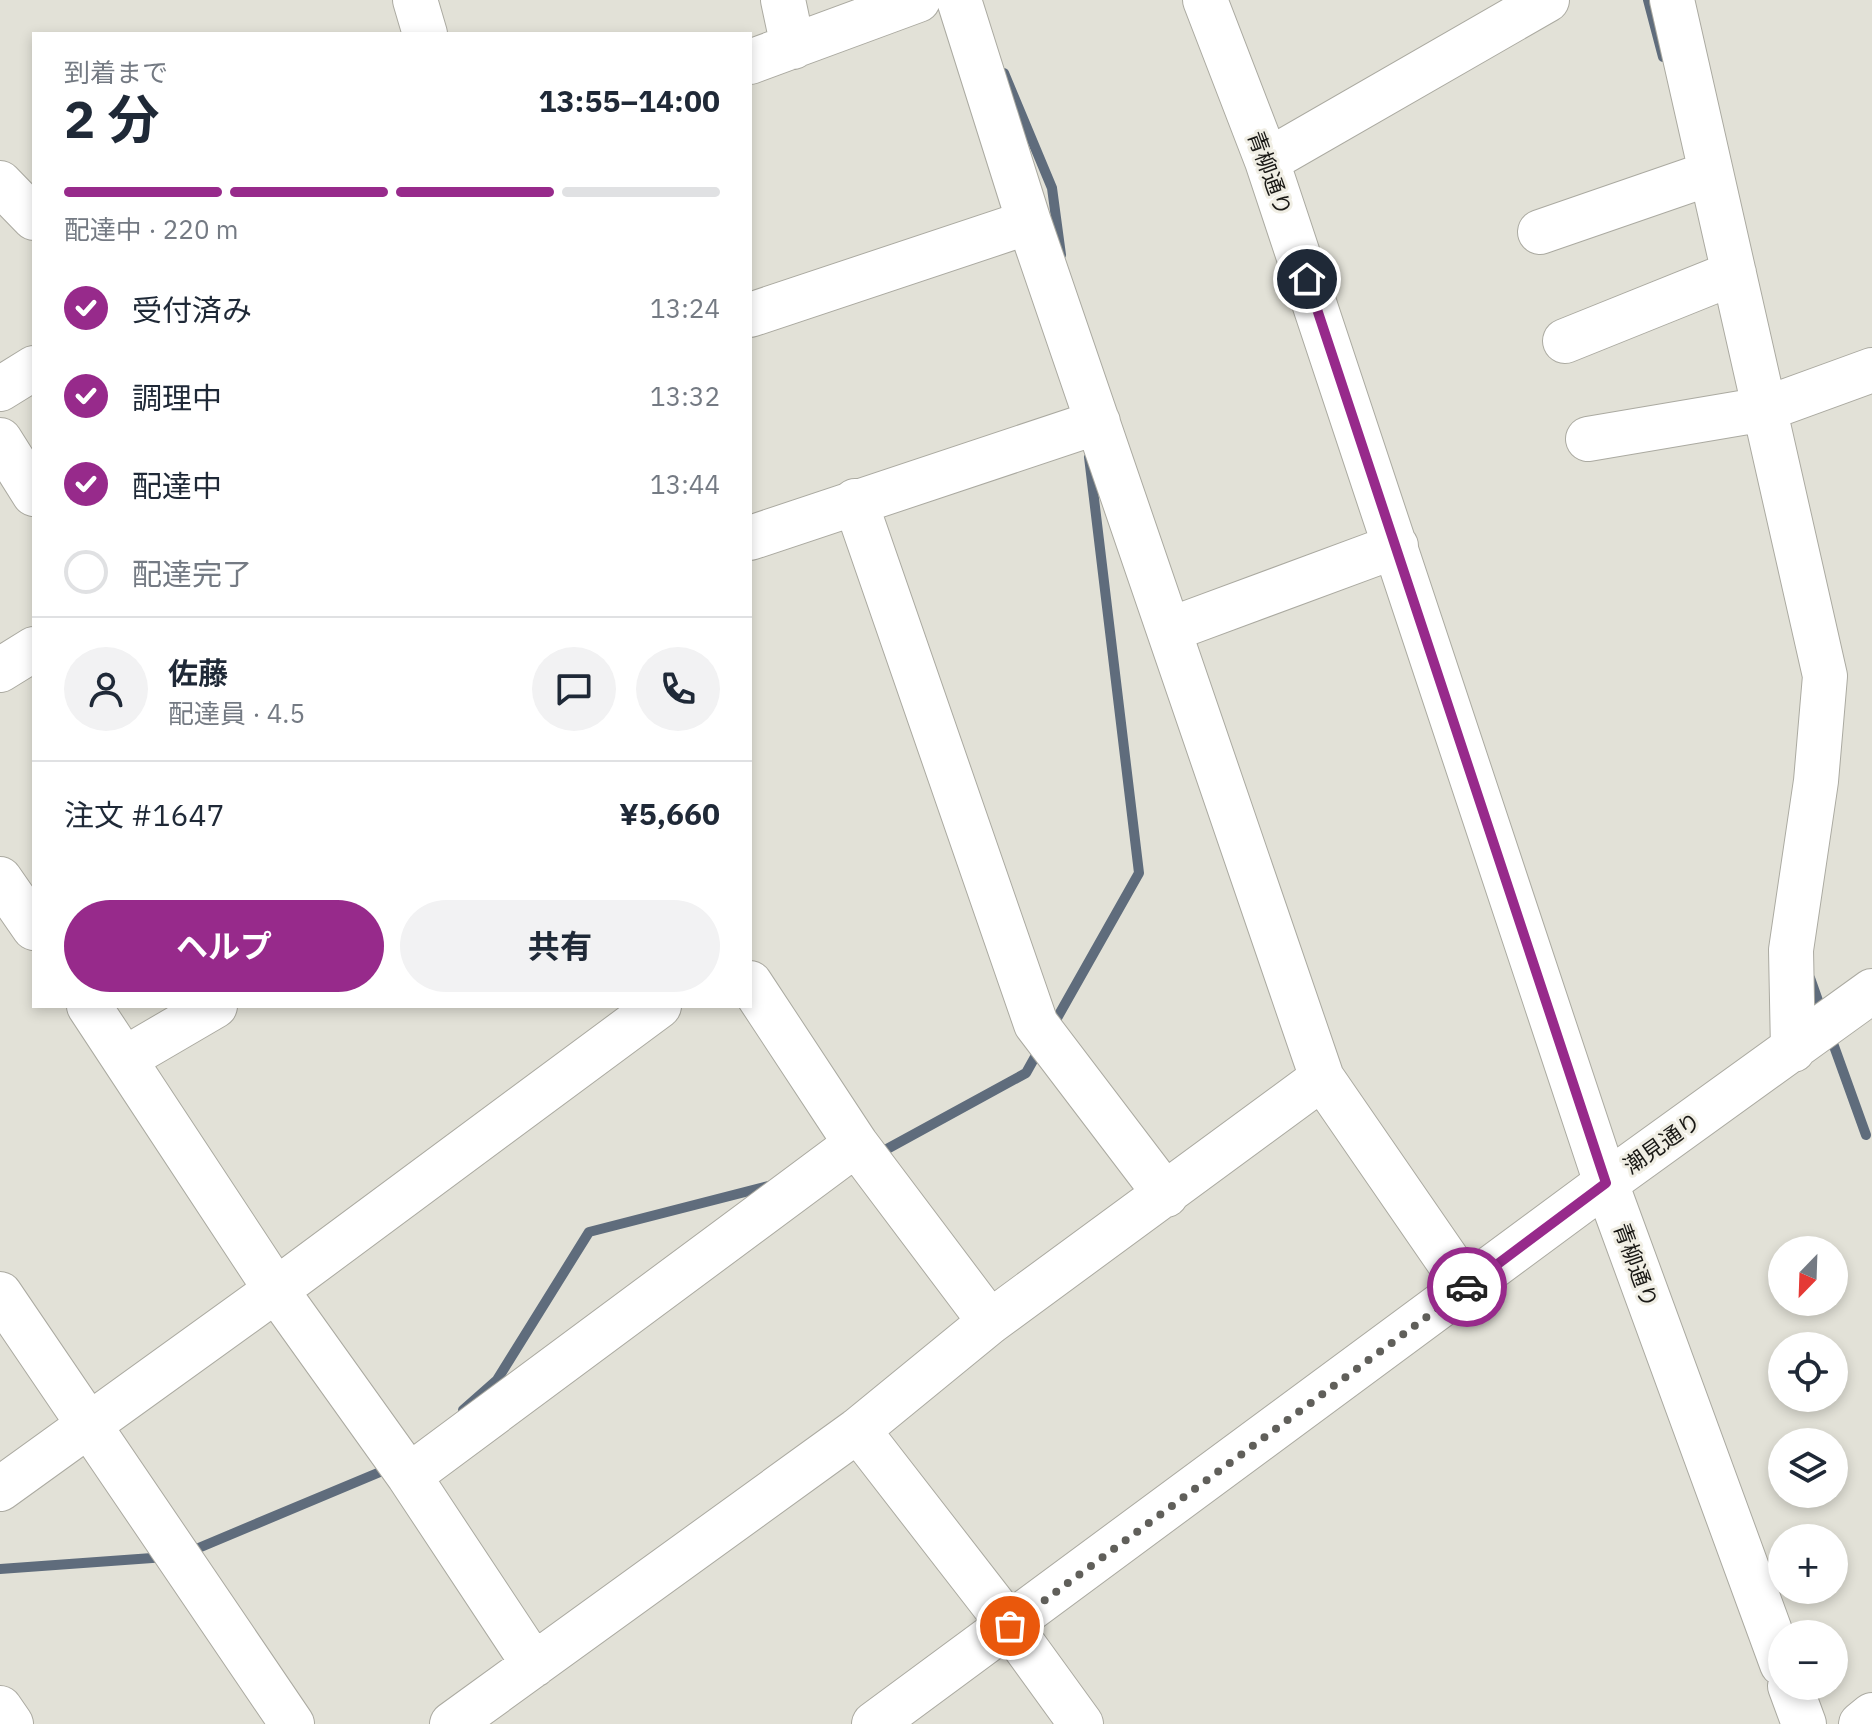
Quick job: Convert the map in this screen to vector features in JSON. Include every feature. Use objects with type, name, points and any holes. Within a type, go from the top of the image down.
[{"type":"street","points":[[415,0],[424,32]]},
{"type":"street","points":[[783,0],[793,47]]},
{"type":"street","points":[[752,61],[918,0]]},
{"type":"street","points":[[959,0],[1029,222],[1322,1078],[1466,1287]]},
{"type":"street","name":"青柳通り","points":[[1205,0],[1267,161],[1606,1183],[1768,1626]]},
{"type":"street","points":[[1267,161],[1547,0]]},
{"type":"street","points":[[1672,0],[1825,676],[1816,781],[1791,950],[1793,1050]]},
{"type":"street","points":[[1540,232],[1711,173]]},
{"type":"street","points":[[0,183],[32,216]]},
{"type":"street","points":[[752,314],[1029,222]]},
{"type":"street","points":[[1565,341],[1734,273]]},
{"type":"street","points":[[0,389],[32,369]]},
{"type":"street","points":[[1588,439],[1765,409],[1872,370]]},
{"type":"street","points":[[752,537],[1098,422]]},
{"type":"street","points":[[0,440],[32,491]]},
{"type":"street","points":[[855,501],[1036,1024],[1166,1195]]},
{"type":"street","points":[[1169,630],[1396,546]]},
{"type":"street","points":[[0,670],[32,650]]},
{"type":"street","points":[[752,986],[856,1144],[990,1322]]},
{"type":"street","name":"潮見通り","points":[[874,1724],[1606,1183],[1872,991]]},
{"type":"street","points":[[90,1008],[276,1290],[409,1476],[534,1665]]},
{"type":"street","points":[[126,1058],[212,1008]]},
{"type":"street","points":[[0,1489],[276,1290],[656,1008]]},
{"type":"street","points":[[452,1724],[858,1430],[990,1322],[1322,1078]]},
{"type":"street","points":[[409,1476],[856,1144]]},
{"type":"street","points":[[0,1294],[292,1724]]},
{"type":"street","points":[[858,1430],[1010,1626],[1081,1724]]},
{"type":"street","points":[[1795,1700],[1804,1724]]},
{"type":"street","points":[[0,1708],[11,1724]]},
{"type":"street","points":[[1861,1724],[1872,1715]]},
{"type":"waterway","points":[[1648,0],[1663,57]]},
{"type":"waterway","points":[[1004,73],[1052,188],[1061,255]]},
{"type":"waterway","points":[[1052,1027],[1139,873],[1089,457]]},
{"type":"waterway","points":[[1810,978],[1822,1012]]},
{"type":"waterway","points":[[1830,1035],[1866,1135]]},
{"type":"waterway","points":[[876,1155],[1026,1073],[1040,1048]]},
{"type":"waterway","points":[[463,1410],[497,1380],[589,1232],[772,1185]]},
{"type":"waterway","points":[[189,1552],[392,1467]]},
{"type":"waterway","points":[[0,1569],[166,1557]]},
{"type":"way so far","points":[[1010,1626],[1467,1287]]},
{"type":"route","points":[[1307,279],[1606,1183],[1467,1287]]}]
